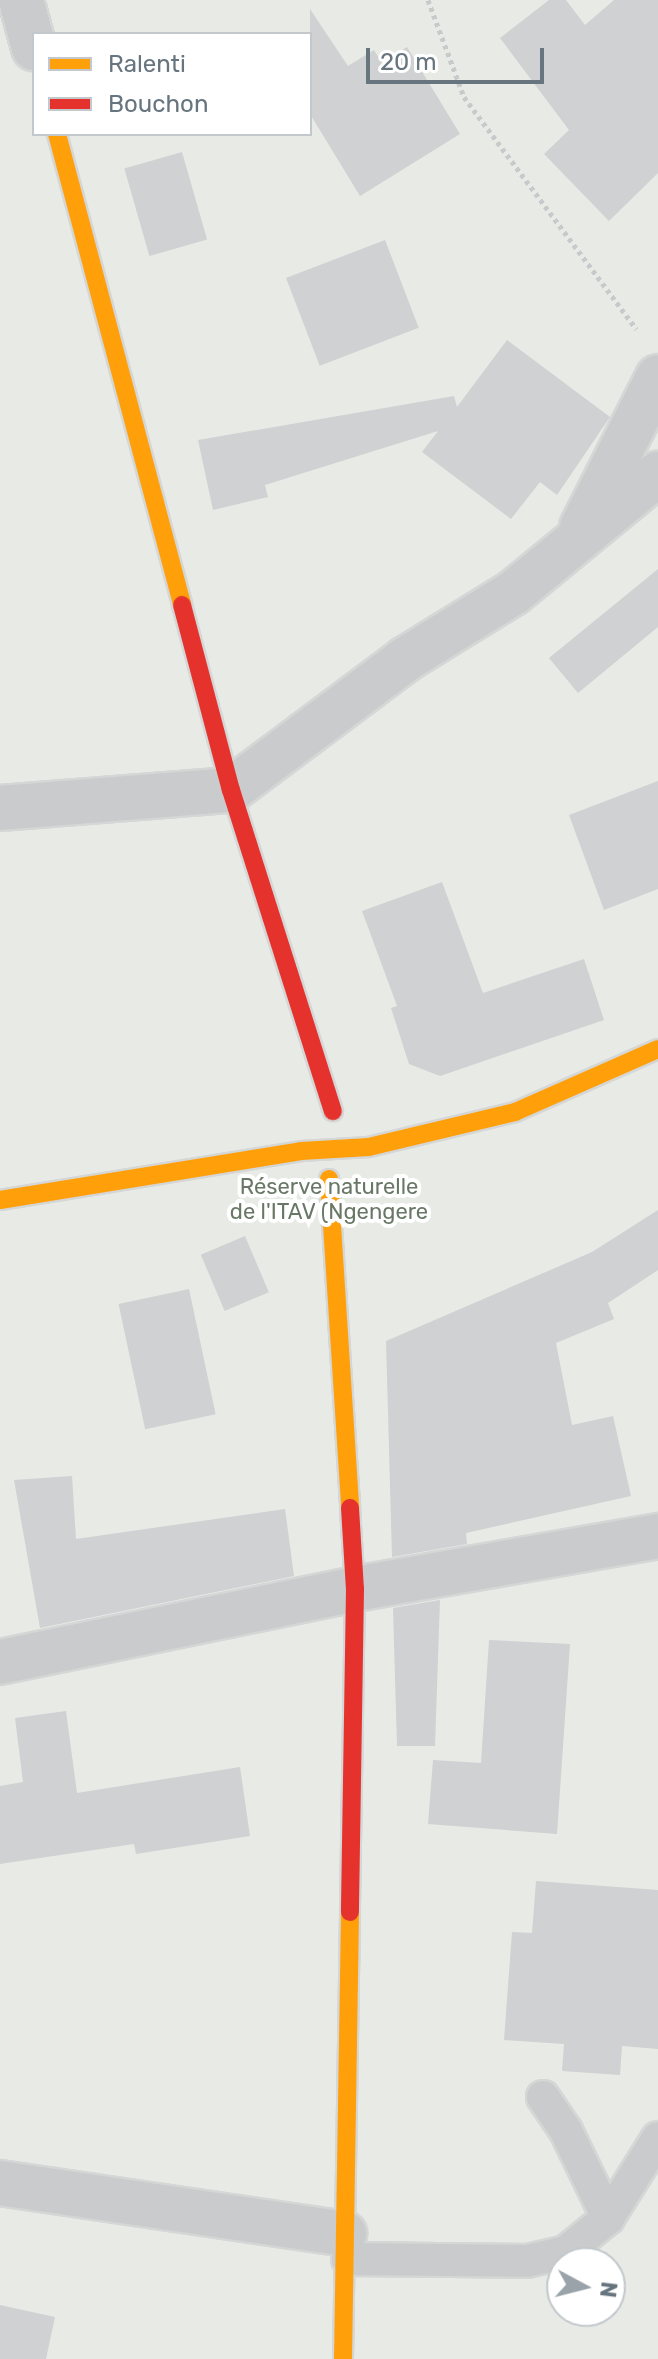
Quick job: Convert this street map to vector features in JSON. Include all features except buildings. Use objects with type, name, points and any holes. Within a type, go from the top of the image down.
[{"type":"street","points":[[21,0],[32,41]]},
{"type":"street","points":[[58,136],[231,790],[340,1115],[369,1147]]},
{"type":"street","points":[[577,536],[658,377]]},
{"type":"street","points":[[0,808],[231,790],[406,659],[513,593],[577,536],[658,474]]},
{"type":"street","points":[[0,1200],[301,1144],[369,1147],[515,1112],[645,1059],[658,1049]]},
{"type":"street","points":[[301,1144],[316,1174],[343,1176]]},
{"type":"street","points":[[343,2359],[355,1589],[343,1176],[369,1147]]},
{"type":"street","points":[[0,1662],[355,1589],[658,1536]]},
{"type":"street","points":[[0,2183],[346,2246]]},
{"type":"lane","points":[[543,2097],[608,2218]]},
{"type":"lane","points":[[346,2246],[527,2261],[566,2252],[608,2218],[658,2138]]},
{"type":"path","points":[[428,0],[464,97],[640,334]]},
{"type":"green space","name":"Réserve naturelle de l'ITAV (Ngengere","points":[[0,0],[658,0],[658,2359],[0,2359]]},
{"type":"traffic: slow","points":[[58,136],[182,605]]},
{"type":"traffic: slow","points":[[0,1200],[301,1151],[369,1147],[515,1112],[658,1049]]},
{"type":"traffic: slow","points":[[329,1179],[350,1508]]},
{"type":"traffic: slow","points":[[343,2359],[350,1912]]},
{"type":"traffic: jam","points":[[182,605],[231,790],[333,1111]]},
{"type":"traffic: jam","points":[[350,1508],[355,1589],[350,1912]]}]
